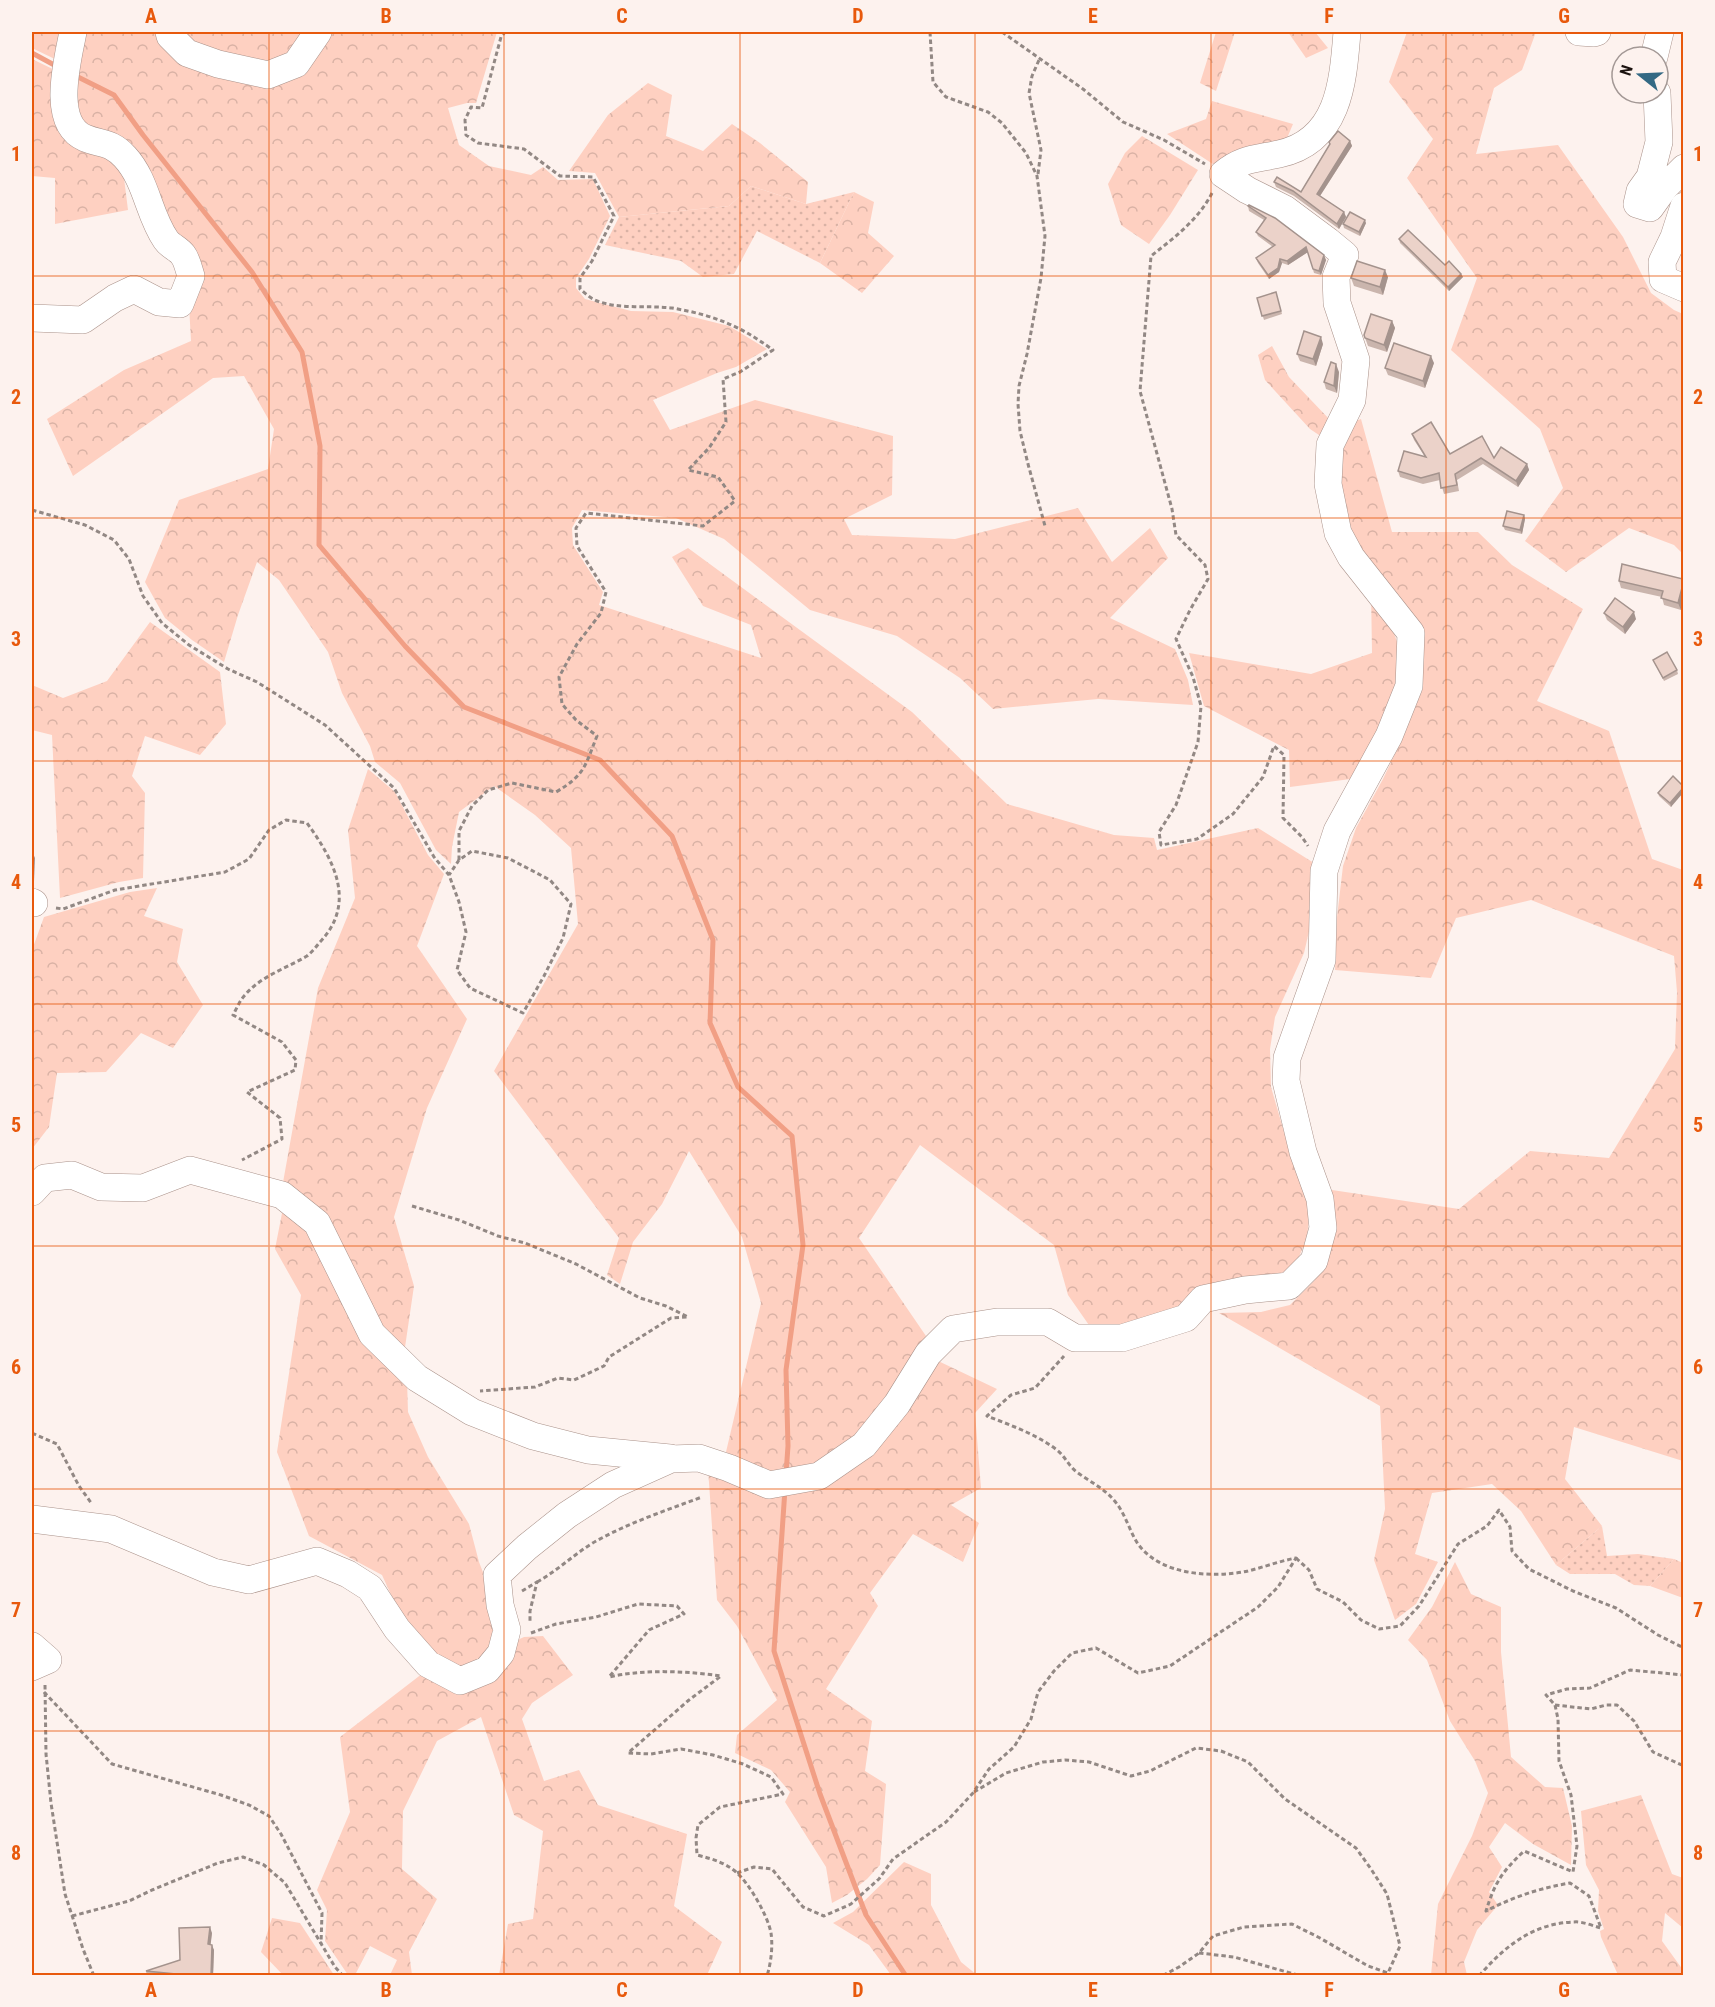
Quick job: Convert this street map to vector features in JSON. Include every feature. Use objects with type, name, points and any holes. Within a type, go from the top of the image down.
[{"type":"street","points":[[32,318],[82,320],[134,289],[159,302],[180,304],[191,276],[184,255],[166,241],[153,214],[143,183],[125,157],[106,142],[84,138],[72,129],[63,99],[73,32]]},
{"type":"street","points":[[169,32],[170,36],[187,53],[218,64],[268,75],[296,64],[318,32]]},
{"type":"street","points":[[32,1192],[45,1178],[72,1175],[101,1187],[143,1188],[190,1170],[282,1195],[317,1222],[372,1334],[417,1378],[472,1412],[533,1436],[588,1450],[671,1458],[699,1458],[769,1485],[819,1476],[864,1445],[897,1404],[928,1354],[953,1329],[997,1322],[1048,1322],[1075,1338],[1122,1338],[1186,1318],[1203,1299],[1245,1290],[1289,1286],[1314,1261],[1323,1228],[1320,1199],[1303,1152],[1286,1080],[1287,1058],[1322,960],[1324,871],[1337,831],[1389,736],[1409,686],[1411,633],[1351,557],[1338,533],[1328,484],[1330,445],[1352,400],[1356,360],[1338,303],[1336,277],[1345,255],[1285,210],[1223,174],[1236,164],[1256,157],[1280,154],[1303,146],[1323,129],[1334,108],[1344,74],[1347,32]]},
{"type":"street","points":[[1580,32],[1597,32]]},
{"type":"street","points":[[1657,105],[1659,142],[1650,177],[1640,190],[1637,204],[1650,208],[1683,168]]},
{"type":"street","points":[[1683,206],[1674,237],[1662,262],[1663,279],[1683,288]]},
{"type":"street","points":[[32,1519],[111,1529],[213,1572],[249,1580],[317,1561],[348,1574],[370,1588],[397,1629],[428,1664],[460,1682],[487,1670],[501,1653],[507,1630],[500,1605],[497,1575],[567,1515],[613,1485],[671,1458]]},
{"type":"path","points":[[459,860],[459,831],[472,806],[488,790],[512,783],[556,792],[576,780],[584,768],[597,736],[576,720],[562,704],[559,677],[577,644],[601,613],[606,592],[577,546],[576,528],[586,513],[703,526],[735,501],[717,477],[688,470],[709,448],[726,422],[723,379],[740,372],[773,350],[748,331],[710,315],[669,308],[632,307],[595,300],[580,289],[580,278],[592,261],[614,216],[593,177],[560,176],[524,149],[478,143],[466,135],[465,120],[471,107],[482,108],[501,38],[505,32]]},
{"type":"path","points":[[930,32],[933,82],[946,97],[988,112],[1002,123],[1026,153],[1037,176]]},
{"type":"path","points":[[1002,32],[1083,89],[1123,122],[1164,140],[1223,174],[1207,204],[1179,234],[1151,256],[1148,282],[1140,391],[1172,509],[1176,535],[1205,565],[1208,579],[1176,639],[1193,677],[1200,706],[1198,742],[1176,805],[1159,832],[1161,845],[1197,839],[1233,814],[1263,777],[1274,746],[1284,755],[1283,818],[1302,837],[1324,871]]},
{"type":"path","points":[[1039,60],[1032,76],[1029,93],[1041,150],[1037,176],[1045,236],[1041,278],[1019,386],[1018,404],[1020,431],[1045,526]]},
{"type":"path","points":[[32,510],[85,525],[114,540],[129,559],[143,596],[162,623],[189,645],[228,669],[257,682],[325,725],[394,788],[434,857],[448,875],[459,902],[466,932],[457,970],[470,988],[523,1013],[563,938],[571,904],[550,880],[508,858],[472,851],[459,860],[448,875]]},
{"type":"path","points":[[33,902],[63,909],[115,890],[225,872],[249,859],[268,830],[285,820],[307,823],[325,847],[336,875],[341,898],[336,921],[326,936],[308,955],[270,975],[245,994],[233,1015],[282,1042],[296,1060],[294,1070],[247,1092],[280,1118],[282,1139],[241,1161],[220,1179]]},
{"type":"path","points":[[412,1206],[525,1243],[576,1264],[640,1298],[666,1306],[688,1317],[671,1318],[609,1357],[604,1366],[574,1380],[558,1378],[535,1387],[488,1389],[449,1397]]},
{"type":"path","points":[[1065,1354],[1035,1388],[1011,1395],[987,1416],[1025,1431],[1058,1450],[1075,1472],[1098,1486],[1116,1502],[1138,1544],[1151,1558],[1173,1569],[1223,1575],[1296,1558]]},
{"type":"path","points":[[32,1433],[57,1444],[79,1486],[111,1529]]},
{"type":"path","points":[[500,1605],[554,1572],[575,1554],[601,1538],[702,1497]]},
{"type":"path","points":[[1296,1558],[1310,1570],[1317,1589],[1343,1602],[1361,1620],[1380,1629],[1400,1626],[1419,1606],[1458,1544],[1487,1526],[1499,1510],[1510,1527],[1512,1551],[1529,1569],[1573,1591],[1616,1608],[1683,1648]]},
{"type":"path","points":[[737,1873],[754,1867],[772,1869],[803,1907],[824,1916],[851,1904],[879,1879],[893,1859],[946,1822],[973,1793],[988,1769],[1014,1747],[1031,1719],[1038,1692],[1072,1653],[1096,1648],[1138,1673],[1170,1666],[1258,1607],[1278,1587],[1296,1558]]},
{"type":"path","points":[[537,1582],[530,1611],[531,1634],[556,1624],[596,1617],[638,1604],[677,1606],[684,1614],[649,1630],[609,1677],[635,1671],[694,1672],[722,1676],[689,1700],[628,1753],[651,1754],[681,1749],[713,1755],[743,1764],[771,1777],[783,1794],[720,1807],[698,1824],[696,1838],[697,1855],[719,1861],[737,1873],[758,1901],[771,1933],[771,1965],[767,1976]]},
{"type":"path","points":[[37,1657],[44,1692],[46,1754],[51,1803],[65,1894],[94,1976]]},
{"type":"path","points":[[1479,1976],[1497,1955],[1518,1938],[1546,1927],[1575,1921],[1601,1928],[1589,1896],[1570,1883],[1513,1898],[1486,1911],[1504,1870],[1524,1851],[1573,1872],[1577,1846],[1572,1795],[1559,1761],[1558,1719],[1555,1706],[1546,1695],[1568,1689],[1590,1688],[1630,1670],[1683,1675]]},
{"type":"path","points":[[44,1692],[112,1764],[221,1795],[249,1805],[269,1816],[281,1834],[322,1913],[321,1944]]},
{"type":"path","points":[[1555,1706],[1591,1709],[1606,1704],[1617,1705],[1634,1721],[1653,1752],[1683,1766]]},
{"type":"path","points":[[973,1793],[1006,1773],[1043,1762],[1065,1760],[1089,1762],[1131,1776],[1150,1772],[1196,1748],[1221,1751],[1248,1762],[1285,1799],[1356,1848],[1387,1894],[1400,1946],[1388,1973],[1368,1966],[1292,1924],[1244,1927],[1213,1936],[1199,1953],[1162,1976]]},
{"type":"path","points":[[72,1916],[129,1901],[219,1863],[243,1857],[264,1864],[285,1883],[334,1967],[343,1976]]},
{"type":"path","points":[[1199,1953],[1234,1957],[1301,1976]]},
{"type":"green space","points":[[32,32],[70,32],[63,63],[32,48]]},
{"type":"green space","points":[[79,32],[159,32],[258,77],[323,32],[497,32],[476,103],[448,108],[459,145],[489,166],[531,175],[543,167],[558,180],[593,179],[610,216],[589,259],[576,278],[576,288],[585,299],[631,311],[673,312],[729,326],[767,349],[736,367],[653,400],[670,430],[755,400],[893,436],[892,495],[844,519],[852,535],[955,539],[1078,508],[1112,562],[1150,528],[1168,558],[1110,618],[1175,649],[1188,680],[1193,705],[1098,699],[993,709],[960,678],[897,636],[810,610],[724,539],[676,518],[582,510],[572,528],[573,545],[603,592],[599,605],[761,658],[751,625],[703,606],[672,557],[688,548],[912,712],[1007,804],[1114,835],[1154,838],[1157,850],[1258,828],[1314,863],[1313,914],[1304,953],[1275,1017],[1270,1049],[1271,1087],[1310,1205],[1307,1238],[1295,1266],[1269,1279],[1121,1329],[1091,1328],[1068,1295],[1054,1245],[920,1145],[859,1238],[926,1336],[896,1393],[879,1416],[814,1469],[767,1472],[726,1452],[761,1303],[742,1237],[689,1151],[662,1204],[633,1242],[620,1284],[607,1275],[619,1238],[494,1071],[578,924],[571,848],[535,815],[494,786],[459,812],[451,864],[436,850],[400,783],[375,762],[370,746],[342,693],[328,652],[279,580],[257,562],[224,662],[165,618],[145,582],[179,500],[268,469],[274,429],[244,376],[213,378],[73,476],[47,419],[124,370],[191,341],[189,305],[158,197],[80,129],[69,108]]},
{"type":"green space","points":[[172,32],[313,32],[293,60],[246,67]]},
{"type":"green space","points":[[1216,32],[1235,32],[1216,91],[1200,83]]},
{"type":"green space","points":[[1288,32],[1315,32],[1328,48],[1306,58]]},
{"type":"green space","points":[[1407,32],[1536,32],[1522,70],[1494,88],[1476,154],[1558,145],[1623,237],[1651,293],[1683,314],[1683,554],[1674,545],[1629,528],[1566,572],[1525,541],[1563,488],[1540,429],[1451,350],[1477,278],[1407,178],[1433,139],[1389,82]]},
{"type":"green space","points":[[32,59],[61,73],[55,99],[122,162],[128,210],[55,224],[55,178],[32,176]]},
{"type":"green space","points":[[648,83],[672,95],[666,136],[703,151],[732,124],[760,143],[808,182],[806,204],[751,186],[729,206],[619,217],[595,173],[569,171],[608,115]]},
{"type":"green space","points":[[1212,101],[1293,124],[1282,150],[1222,170],[1167,134],[1206,119]]},
{"type":"green space","points":[[1142,136],[1198,170],[1149,244],[1121,225],[1108,184],[1125,153]]},
{"type":"green space","points":[[751,186],[806,204],[854,192],[820,263],[757,231],[734,274],[703,277],[681,261],[605,245],[619,217],[729,206]]},
{"type":"green space","points":[[854,192],[874,202],[868,233],[894,256],[862,293],[820,263]]},
{"type":"green space","points":[[1272,346],[1289,377],[1331,421],[1319,435],[1310,429],[1265,380],[1258,355]]},
{"type":"green space","points":[[1361,419],[1392,532],[1478,532],[1512,565],[1583,609],[1537,701],[1609,731],[1652,859],[1683,870],[1683,1461],[1574,1427],[1565,1479],[1602,1526],[1556,1565],[1521,1511],[1492,1484],[1432,1493],[1415,1554],[1438,1562],[1416,1604],[1395,1620],[1374,1560],[1385,1509],[1380,1406],[1219,1313],[1261,1312],[1290,1305],[1315,1280],[1331,1234],[1332,1190],[1459,1209],[1530,1151],[1609,1158],[1675,1049],[1677,992],[1674,956],[1531,900],[1456,918],[1431,978],[1335,970],[1337,917],[1343,866],[1356,828],[1383,779],[1423,688],[1419,628],[1361,554],[1338,506],[1344,425]]},
{"type":"green space","points":[[1371,590],[1387,614],[1400,650],[1398,690],[1358,778],[1290,787],[1289,750],[1204,706],[1189,653],[1311,674],[1372,653]]},
{"type":"green space","points":[[150,622],[220,672],[226,724],[200,755],[145,736],[132,776],[145,793],[143,878],[60,898],[52,735],[32,730],[32,685],[63,698],[107,681]]},
{"type":"green space","points":[[368,769],[395,792],[428,855],[444,874],[417,946],[467,1019],[427,1108],[394,1217],[414,1286],[404,1354],[378,1327],[282,1188],[318,988],[355,898],[348,830]]},
{"type":"green space","points":[[157,888],[144,916],[183,929],[177,962],[203,1005],[173,1048],[141,1033],[106,1072],[57,1073],[49,1127],[32,1149],[32,950],[44,917],[130,892]]},
{"type":"green space","points":[[284,1203],[315,1227],[407,1380],[408,1412],[428,1457],[469,1524],[489,1588],[498,1641],[469,1669],[448,1669],[408,1632],[382,1575],[309,1536],[277,1452],[301,1295],[275,1249]]},
{"type":"green space","points":[[934,1359],[997,1389],[975,1413],[981,1488],[951,1505],[979,1523],[963,1562],[913,1534],[870,1593],[878,1606],[826,1689],[872,1721],[865,1771],[886,1784],[880,1865],[847,1895],[832,1903],[826,1867],[785,1802],[790,1792],[771,1770],[735,1753],[737,1735],[777,1700],[737,1626],[717,1600],[708,1468],[822,1482]]},
{"type":"green space","points":[[1602,1526],[1607,1556],[1638,1554],[1674,1559],[1650,1586],[1634,1585],[1615,1574],[1570,1574],[1556,1565]]},
{"type":"green space","points":[[1674,1559],[1683,1563],[1683,1598],[1650,1586]]},
{"type":"green space","points":[[1455,1562],[1471,1594],[1501,1607],[1501,1652],[1511,1757],[1545,1787],[1563,1788],[1572,1826],[1571,1865],[1533,1844],[1505,1823],[1489,1847],[1502,1867],[1489,1892],[1498,1905],[1477,1930],[1464,1962],[1467,1975],[1431,1975],[1438,1904],[1472,1836],[1488,1793],[1475,1761],[1450,1721],[1427,1660],[1408,1640],[1432,1607]]},
{"type":"green space","points":[[543,1636],[573,1675],[532,1703],[522,1719],[544,1781],[579,1770],[598,1805],[687,1834],[674,1906],[722,1942],[707,1975],[499,1975],[508,1924],[533,1919],[543,1831],[514,1815],[481,1717],[437,1741],[403,1811],[402,1869],[437,1899],[409,1952],[412,1975],[390,1975],[397,1960],[370,1946],[355,1975],[348,1975],[325,1941],[327,1910],[317,1890],[350,1812],[340,1737],[427,1670],[450,1686],[511,1643],[524,1637]]},
{"type":"green space","points":[[1641,1795],[1672,1874],[1683,1878],[1683,1928],[1665,1913],[1662,1941],[1683,1970],[1683,1975],[1618,1975],[1601,1937],[1600,1931],[1604,1929],[1598,1911],[1599,1890],[1586,1865],[1581,1811]]},
{"type":"green space","points":[[904,1862],[931,1874],[931,1905],[961,1962],[977,1975],[891,1975],[869,1945],[833,1923],[853,1912]]},
{"type":"green space","points":[[272,1918],[300,1923],[334,1975],[283,1975],[261,1952]]},
{"type":"building","points":[[1338,131],[1350,141],[1317,194],[1344,212],[1337,224],[1293,191],[1274,182],[1277,177],[1301,192],[1330,144],[1329,142]]},
{"type":"building","points":[[1249,205],[1275,218],[1324,255],[1319,271],[1313,269],[1306,247],[1287,261],[1280,259],[1278,268],[1268,275],[1256,258],[1275,245],[1256,232],[1266,218]]},
{"type":"building","points":[[1350,212],[1365,220],[1359,232],[1343,224]]},
{"type":"building","points":[[1408,230],[1445,265],[1449,261],[1461,274],[1448,287],[1399,239]]},
{"type":"building","points":[[1357,261],[1385,270],[1380,287],[1351,278]]},
{"type":"building","points":[[1276,292],[1281,311],[1262,316],[1257,298]]},
{"type":"building","points":[[1371,314],[1392,321],[1384,345],[1365,338]]},
{"type":"building","points":[[1304,331],[1321,337],[1313,359],[1297,354]]},
{"type":"building","points":[[1394,343],[1431,356],[1423,381],[1385,368]]},
{"type":"building","points":[[1331,362],[1336,364],[1334,386],[1324,382]]},
{"type":"building","points":[[1431,422],[1450,454],[1482,436],[1494,458],[1501,447],[1527,464],[1516,481],[1481,458],[1455,474],[1457,485],[1441,488],[1439,473],[1421,478],[1398,471],[1404,451],[1426,457],[1412,434]]},
{"type":"building","points":[[1507,511],[1524,515],[1520,530],[1503,526]]},
{"type":"building","points":[[1622,564],[1683,579],[1678,603],[1661,598],[1663,591],[1619,581]]},
{"type":"building","points":[[1615,598],[1634,612],[1623,627],[1604,613]]},
{"type":"building","points":[[1667,652],[1677,670],[1663,678],[1653,660]]},
{"type":"building","points":[[1673,776],[1683,788],[1670,803],[1658,793]]},
{"type":"building","points":[[210,1927],[208,1944],[212,1945],[211,1976],[146,1971],[180,1960],[179,1928]]},
{"type":"waterway","points":[[32,53],[58,67]]},
{"type":"waterway","points":[[72,74],[114,95],[252,272],[302,352],[320,446],[319,545],[405,646],[464,707],[600,760],[672,836],[713,940],[710,1023],[738,1087],[792,1136],[803,1245],[786,1370],[788,1446],[786,1474]]},
{"type":"waterway","points":[[785,1489],[774,1651],[820,1794],[866,1915],[906,1976]]}]
